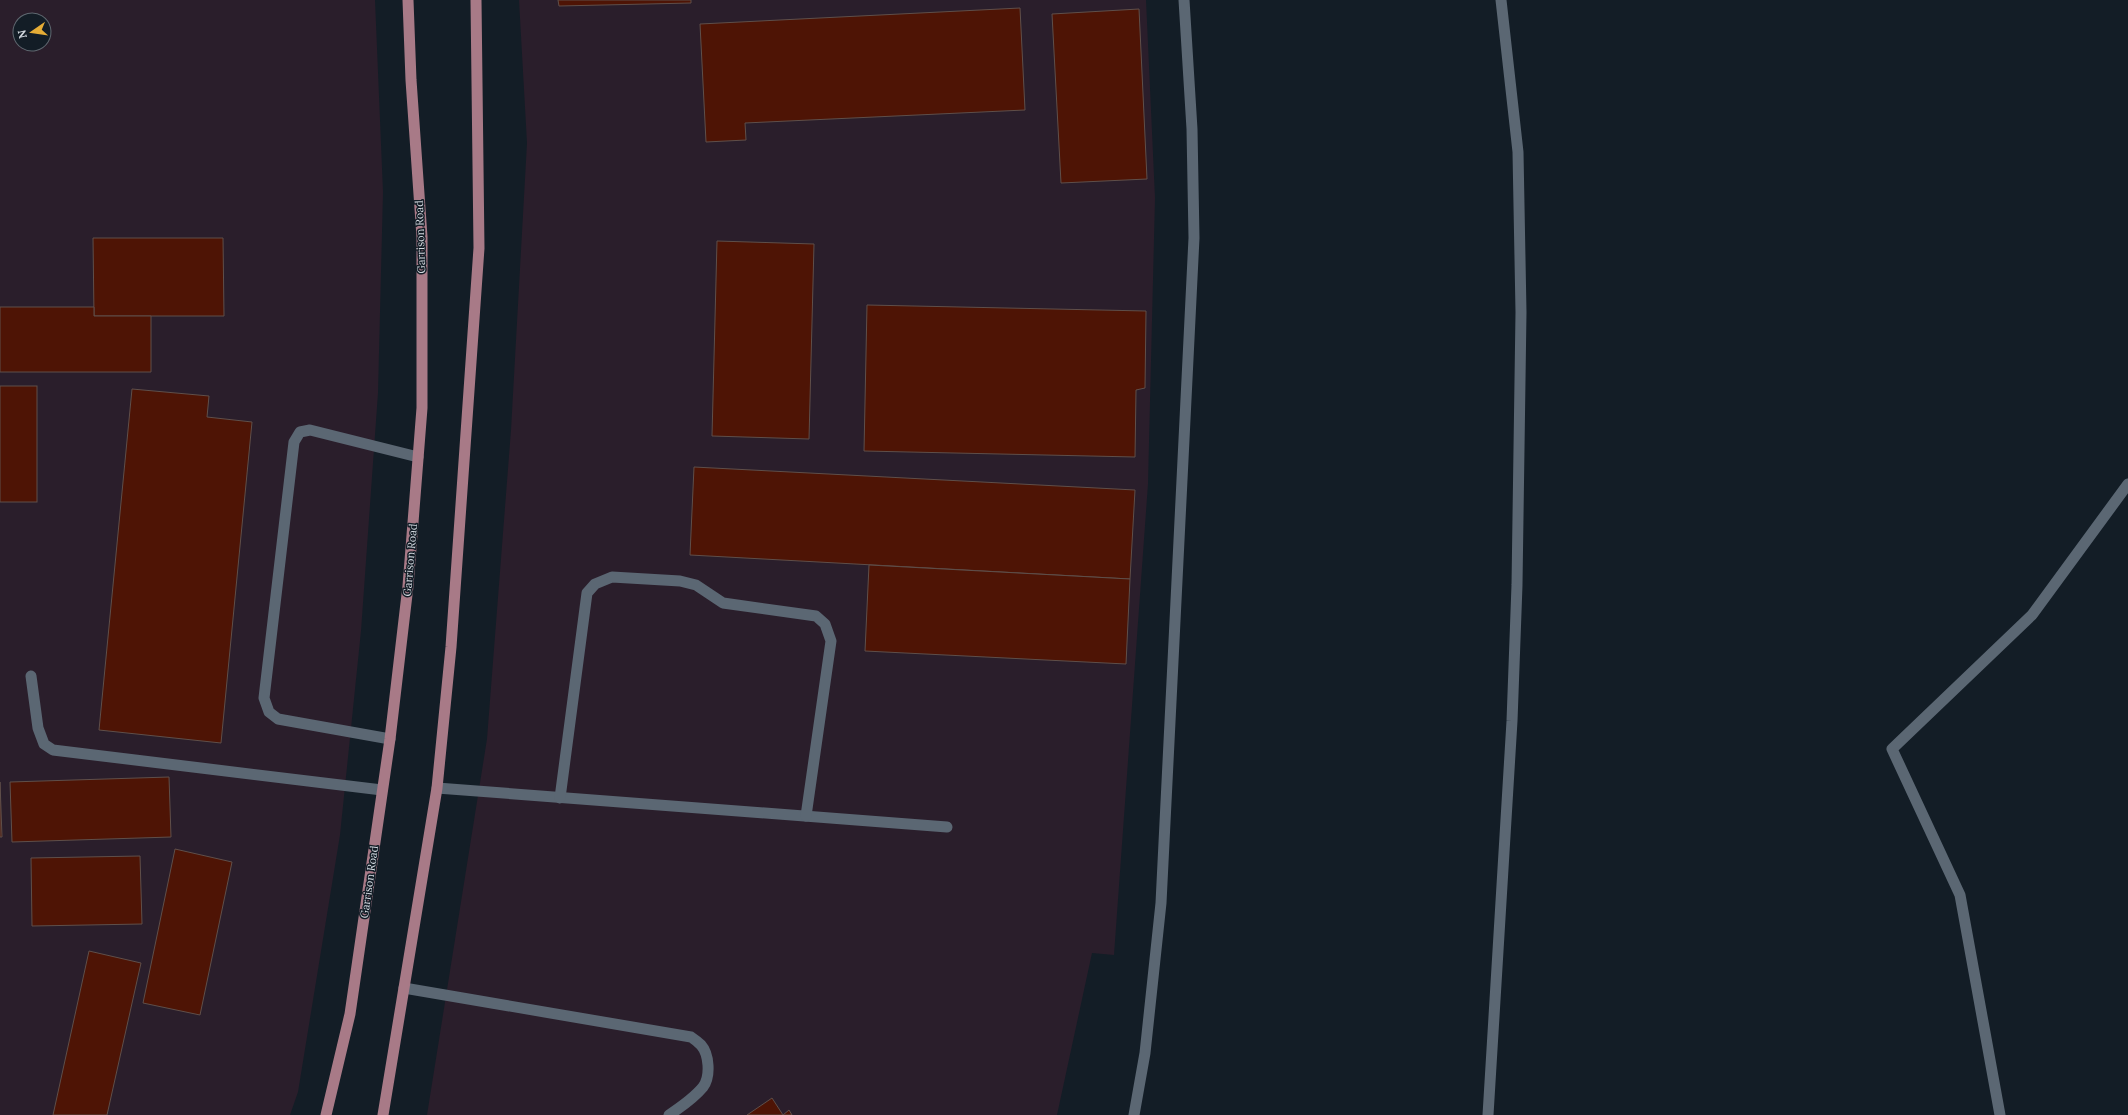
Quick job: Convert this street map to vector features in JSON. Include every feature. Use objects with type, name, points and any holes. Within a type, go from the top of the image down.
[{"type":"main road","name":"Garrison Road","points":[[326,1115],[350,1014],[390,739],[408,586],[422,408],[422,236],[411,80],[408,0]]},
{"type":"main road","points":[[383,1115],[437,788],[451,647],[479,248],[476,0]]},
{"type":"street","points":[[1134,1115],[1144,1053],[1161,903],[1193,246],[1192,129],[1184,0]]},
{"type":"street","points":[[1488,1115],[1512,722],[1517,578],[1522,312],[1518,152],[1501,0]]},
{"type":"street","points":[[390,739],[278,718],[269,712],[264,698],[294,442],[300,432],[310,430],[418,457]]},
{"type":"street","points":[[2000,1115],[1960,895],[1892,749],[2032,615],[2128,484]]},
{"type":"street","points":[[560,798],[587,594],[596,584],[612,577],[680,580],[696,585],[723,603],[816,616],[825,624],[831,641],[806,816]]},
{"type":"street","points":[[31,676],[38,728],[44,744],[53,750],[382,790]]},
{"type":"street","points":[[437,788],[947,827]]},
{"type":"street","points":[[404,988],[691,1037],[701,1045],[707,1057],[708,1072],[705,1085],[688,1102],[669,1115]]},
{"type":"shaded area","points":[[0,0],[375,0],[383,192],[378,393],[361,631],[340,835],[298,1092],[290,1115],[0,1115]]},
{"type":"shaded area","points":[[519,0],[1146,0],[1155,198],[1148,484],[1114,955],[1092,953],[1057,1115],[427,1115],[487,739],[511,430],[527,143]]},
{"type":"building","points":[[558,0],[691,0],[691,3],[559,6]]},
{"type":"building","points":[[1020,8],[1025,110],[745,123],[746,140],[706,142],[700,24]]},
{"type":"building","points":[[1139,9],[1147,179],[1061,183],[1052,14]]},
{"type":"building","points":[[93,238],[223,238],[224,316],[94,316]]},
{"type":"building","points":[[717,241],[814,244],[809,439],[712,436]]},
{"type":"building","points":[[867,305],[1146,311],[1145,388],[1136,390],[1135,457],[864,451]]},
{"type":"building","points":[[0,307],[94,307],[94,316],[151,316],[151,372],[0,372]]},
{"type":"building","points":[[0,386],[37,386],[37,502],[0,502]]},
{"type":"building","points":[[132,389],[209,396],[207,417],[252,422],[221,743],[99,730]]},
{"type":"building","points":[[694,467],[1135,490],[1130,579],[690,555]]},
{"type":"building","points":[[869,565],[1130,579],[1126,664],[865,651]]},
{"type":"building","points":[[169,777],[171,837],[12,842],[10,782]]},
{"type":"building","points":[[0,782],[2,837],[0,837]]},
{"type":"building","points":[[175,849],[232,862],[200,1015],[143,1003]]},
{"type":"building","points":[[140,856],[142,924],[32,926],[31,858]]},
{"type":"building","points":[[89,951],[141,963],[107,1115],[53,1115]]},
{"type":"building","points":[[772,1098],[783,1115],[747,1115]]},
{"type":"building","points":[[789,1110],[792,1115],[783,1115]]}]
